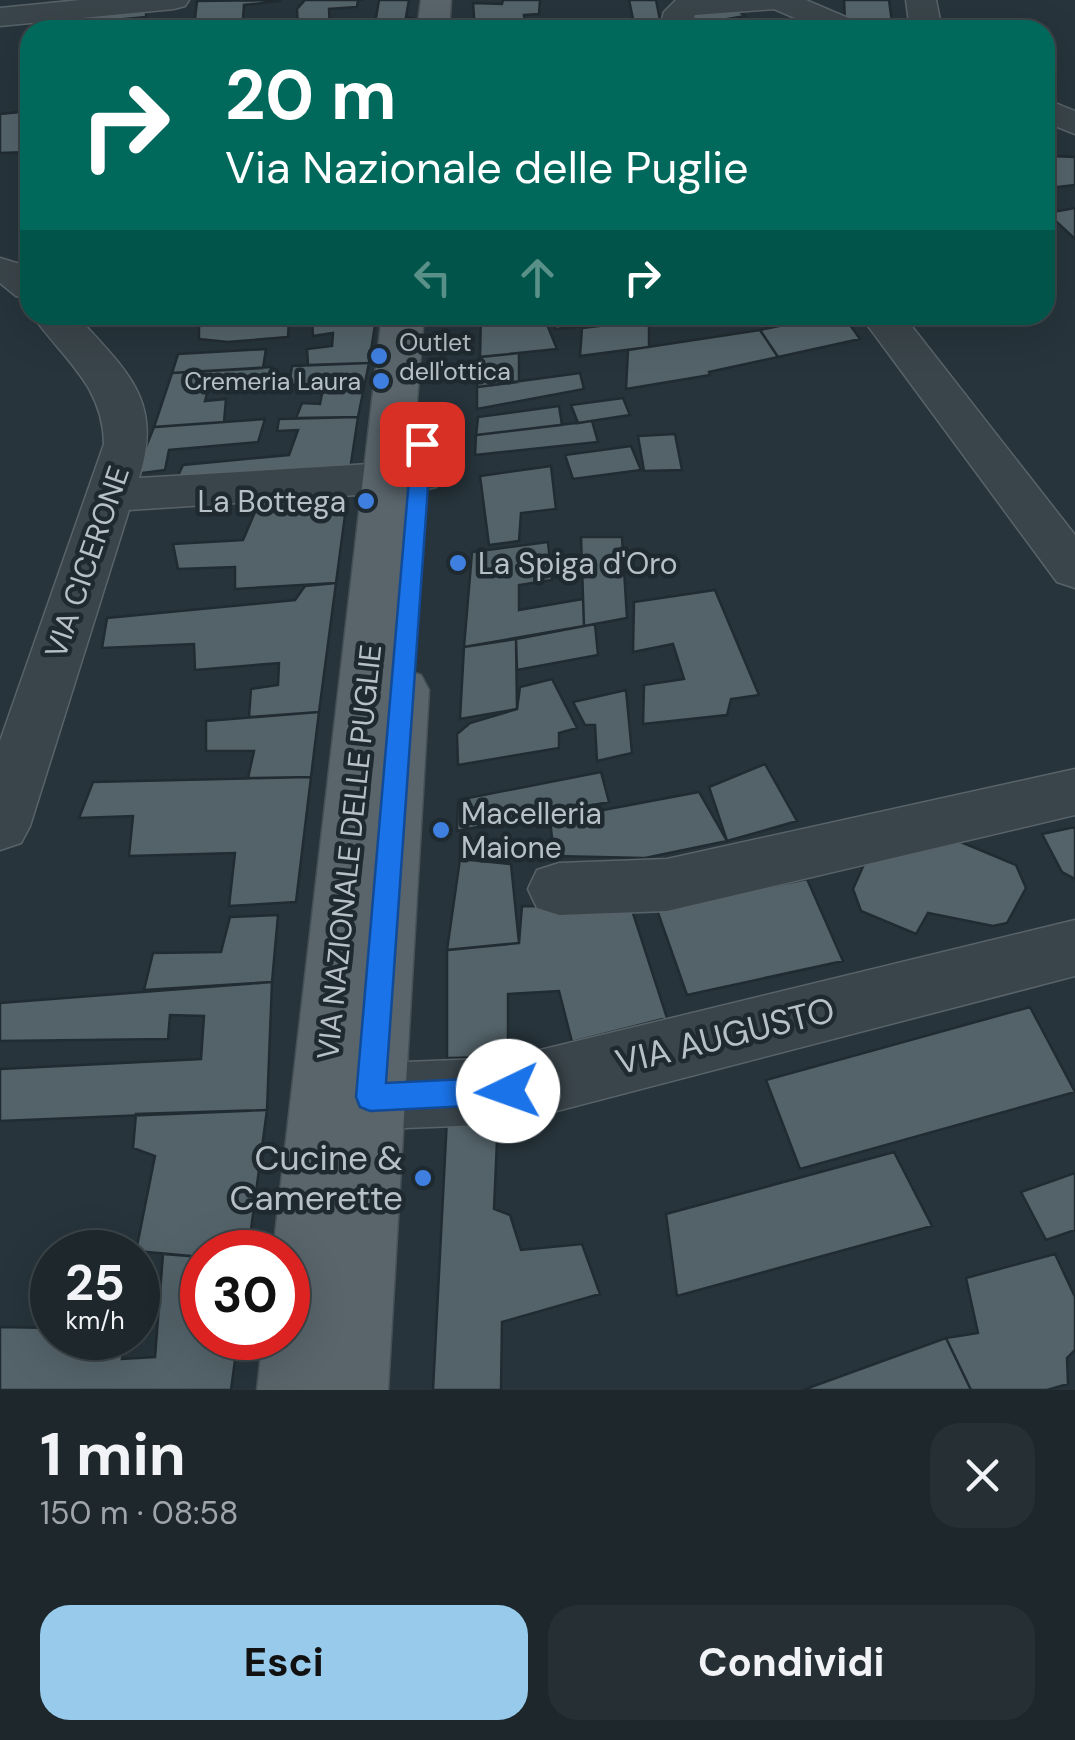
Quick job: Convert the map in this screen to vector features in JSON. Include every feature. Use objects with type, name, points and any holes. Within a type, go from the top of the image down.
[{"type":"main road","name":"VIA NAZIONALE DELLE PUGLIE","points":[[297,1390],[348,1098],[403,478],[403,325]]},
{"type":"main road","name":"VIA NAZIONALE DELLE PUGLIE","points":[[403,478],[431,325]]},
{"type":"main road","name":"VIA NAZIONALE DELLE PUGLIE","points":[[348,1098],[348,1390]]},
{"type":"street","points":[[0,17],[174,0]]},
{"type":"street","points":[[677,20],[679,12],[687,6],[776,0],[825,20]]},
{"type":"street","name":"VIA CICERONE","points":[[2,815],[126,444],[128,420],[120,395],[62,325]]},
{"type":"street","points":[[888,325],[1075,570]]},
{"type":"street","points":[[108,496],[403,478]]},
{"type":"street","points":[[559,888],[667,885],[1075,792]]},
{"type":"street","name":"VIA AUGUSTO","points":[[348,1098],[508,1091],[1075,948]]},
{"type":"building","points":[[280,0],[244,5],[243,19],[248,20],[195,20],[197,1]]},
{"type":"building","points":[[305,0],[358,0],[357,7],[329,9],[330,20],[298,20],[297,9]]},
{"type":"building","points":[[379,0],[409,0],[406,17],[419,19],[419,20],[376,20]]},
{"type":"building","points":[[503,0],[540,0],[539,14],[524,15],[524,20],[474,20],[473,3],[502,4]]},
{"type":"building","points":[[629,0],[656,0],[660,20],[633,19]]},
{"type":"building","points":[[844,0],[889,0],[892,20],[845,20]]},
{"type":"building","points":[[734,7],[745,16],[688,20],[692,14]]},
{"type":"building","points":[[146,9],[146,17],[115,20],[84,20],[85,14]]},
{"type":"building","points":[[20,112],[20,152],[0,153],[0,114]]},
{"type":"building","points":[[1055,156],[1075,157],[1075,185],[1055,187]]},
{"type":"building","points":[[1075,208],[1075,239],[1055,220],[1055,212]]},
{"type":"building","points":[[289,325],[288,337],[228,342],[199,339],[199,326]]},
{"type":"building","points":[[312,325],[375,325],[369,363],[308,365],[307,349],[332,346],[333,333],[313,336]]},
{"type":"building","points":[[481,325],[547,325],[557,349],[480,357]]},
{"type":"building","points":[[555,325],[592,325],[555,329]]},
{"type":"building","points":[[649,325],[649,347],[580,356],[582,328]]},
{"type":"building","points":[[784,325],[850,325],[860,339],[778,357],[760,330]]},
{"type":"building","points":[[760,330],[778,357],[709,372],[710,375],[626,389],[628,350]]},
{"type":"building","points":[[266,349],[263,368],[172,373],[178,354]]},
{"type":"building","points":[[519,353],[519,382],[477,387],[480,357]]},
{"type":"building","points":[[369,363],[358,417],[296,418],[302,403],[320,404],[324,383],[289,385],[292,366]]},
{"type":"building","points":[[272,367],[267,383],[209,386],[205,401],[226,399],[224,422],[154,427],[172,373]]},
{"type":"building","points":[[580,373],[584,389],[477,409],[477,387]]},
{"type":"building","points":[[623,398],[630,415],[578,423],[571,405]]},
{"type":"building","points":[[559,406],[562,425],[476,435],[478,417]]},
{"type":"building","points":[[358,417],[350,470],[174,484],[183,465],[289,455],[298,430],[277,431],[279,419]]},
{"type":"building","points":[[265,419],[258,442],[169,450],[165,470],[135,474],[154,427]]},
{"type":"building","points":[[592,421],[598,442],[475,455],[476,435]]},
{"type":"building","points":[[675,434],[682,470],[644,471],[638,436]]},
{"type":"building","points":[[631,446],[641,470],[573,479],[565,455]]},
{"type":"building","points":[[551,466],[556,509],[521,513],[519,541],[489,545],[480,476]]},
{"type":"building","points":[[333,491],[347,500],[336,583],[235,589],[235,567],[178,569],[173,544],[243,540],[261,498]]},
{"type":"building","points":[[581,537],[622,537],[627,618],[584,626]]},
{"type":"building","points":[[548,542],[552,580],[519,585],[519,610],[583,599],[584,626],[464,647],[472,552]]},
{"type":"building","points":[[336,583],[319,712],[249,717],[251,689],[278,685],[279,663],[195,670],[194,644],[102,648],[107,618],[295,600],[305,586]]},
{"type":"building","points":[[715,590],[759,695],[731,699],[727,715],[643,724],[644,685],[684,679],[673,644],[633,652],[634,602]]},
{"type":"building","points":[[595,624],[598,655],[517,670],[516,639]]},
{"type":"building","points":[[516,639],[517,709],[460,719],[464,647]]},
{"type":"building","points":[[552,679],[577,728],[559,733],[559,748],[458,765],[457,734],[470,723],[517,709],[520,687]]},
{"type":"building","points":[[626,690],[632,753],[597,761],[595,725],[585,725],[573,702]]},
{"type":"building","points":[[319,712],[311,777],[248,778],[254,751],[206,751],[206,721]]},
{"type":"building","points":[[765,764],[797,821],[727,841],[709,787]]},
{"type":"building","points":[[601,772],[609,802],[457,831],[458,800]]},
{"type":"building","points":[[311,777],[296,902],[229,906],[235,853],[129,856],[133,816],[79,818],[93,782]]},
{"type":"building","points":[[699,792],[727,841],[645,858],[554,856],[550,820]]},
{"type":"building","points":[[1075,827],[1075,879],[1062,872],[1042,834]]},
{"type":"building","points":[[956,840],[1016,865],[1026,888],[1007,923],[993,926],[928,913],[916,934],[861,911],[853,889],[869,853]]},
{"type":"building","points":[[460,859],[511,864],[519,943],[447,950]]},
{"type":"building","points":[[807,879],[843,961],[687,995],[657,910]]},
{"type":"building","points":[[522,906],[631,907],[667,1018],[572,1042],[559,991],[508,994],[508,1057],[447,1058],[447,950],[519,943]]},
{"type":"building","points":[[278,915],[272,982],[144,990],[153,953],[221,952],[230,917]]},
{"type":"building","points":[[272,982],[267,1110],[0,1121],[0,1069],[201,1059],[204,1016],[170,1015],[168,1039],[0,1041],[0,1003]]},
{"type":"building","points":[[1030,1007],[1075,1092],[800,1169],[766,1080]]},
{"type":"building","points":[[267,1110],[251,1230],[180,1230],[180,1255],[160,1253],[160,1230],[140,1230],[155,1156],[133,1148],[136,1114]]},
{"type":"building","points":[[447,1118],[498,1118],[494,1209],[510,1215],[521,1250],[582,1244],[600,1294],[502,1322],[501,1390],[433,1390]]},
{"type":"building","points":[[894,1152],[932,1226],[677,1296],[666,1214]]},
{"type":"building","points":[[1075,1173],[1075,1230],[1046,1240],[1021,1192]]},
{"type":"building","points":[[163,1254],[180,1255],[180,1360],[235,1360],[231,1390],[0,1390],[0,1327],[30,1328],[30,1360],[160,1360]]},
{"type":"building","points":[[1055,1254],[1075,1297],[1075,1350],[1067,1358],[1068,1384],[1047,1390],[971,1390],[946,1338],[978,1333],[966,1278]]},
{"type":"building","points":[[946,1338],[971,1390],[803,1390]]},
{"type":"place","name":"Outlet dell'ottica","points":[[379,356]]},
{"type":"place","name":"Cremeria Laura","points":[[381,381]]},
{"type":"place","name":"La Bottega","points":[[366,501]]},
{"type":"place","name":"La Spiga d'Oro","points":[[458,563]]},
{"type":"place","name":"Macelleria Maione","points":[[441,830]]},
{"type":"place","name":"Cucine & Camerette","points":[[423,1178]]},
{"type":"route","points":[[422,444],[370,1097],[508,1091]]}]
